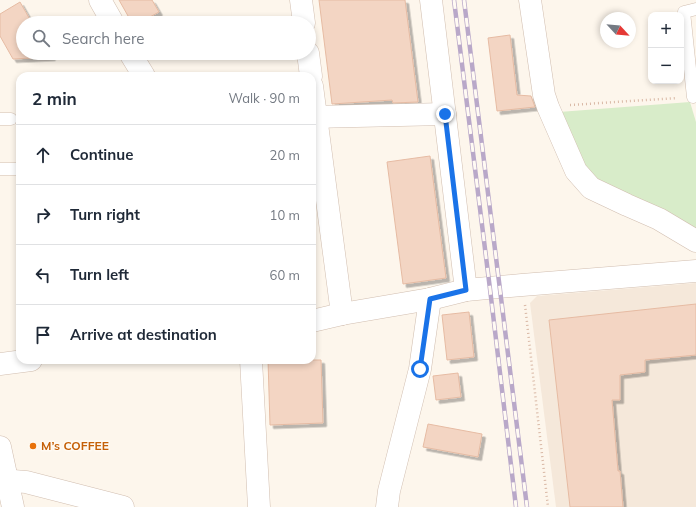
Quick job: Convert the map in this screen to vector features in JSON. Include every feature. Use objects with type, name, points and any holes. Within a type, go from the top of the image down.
[{"type":"street","points":[[100,0],[109,16]]},
{"type":"street","points":[[301,0],[303,16]]},
{"type":"street","points":[[431,0],[466,290]]},
{"type":"street","points":[[530,0],[544,95],[576,171],[591,188],[660,219],[696,240]]},
{"type":"street","points":[[134,60],[142,72]]},
{"type":"street","points":[[309,60],[310,72]]},
{"type":"street","points":[[316,117],[445,114]]},
{"type":"street","points":[[316,131],[342,314]]},
{"type":"street","points":[[316,320],[342,314],[430,299],[466,290],[696,271]]},
{"type":"street","points":[[387,507],[389,490],[420,369],[430,299]]},
{"type":"street","points":[[0,364],[16,362]]},
{"type":"street","points":[[251,364],[260,507]]},
{"type":"street","points":[[0,447],[4,480],[13,507]]},
{"type":"street","points":[[4,480],[26,482],[123,507]]},
{"type":"lane","points":[[693,97],[684,12],[696,9]]},
{"type":"lane","points":[[0,170],[16,169]]},
{"type":"path","points":[[548,107],[693,97]]},
{"type":"path","points":[[522,285],[548,507]]},
{"type":"shaded area","points":[[696,283],[696,507],[556,507],[530,303],[537,296]]},
{"type":"green space","points":[[690,102],[696,122],[696,233],[595,181],[581,162],[559,112]]},
{"type":"building","points":[[119,0],[152,0],[159,12],[152,16],[128,16]]},
{"type":"building","points":[[319,0],[405,0],[418,102],[393,103],[392,100],[332,104]]},
{"type":"building","points":[[20,2],[28,16],[16,16],[16,59],[13,59],[0,36],[0,14]]},
{"type":"building","points":[[510,35],[517,95],[531,96],[535,107],[497,111],[488,38]]},
{"type":"building","points":[[430,156],[446,278],[403,284],[387,162]]},
{"type":"building","points":[[696,304],[696,355],[645,360],[645,372],[620,375],[620,400],[612,400],[618,471],[620,471],[623,507],[570,507],[549,320]]},
{"type":"building","points":[[469,312],[474,357],[447,360],[442,315]]},
{"type":"building","points":[[316,360],[321,360],[323,423],[270,425],[268,364],[316,364]]},
{"type":"building","points":[[458,373],[461,397],[436,400],[433,376]]},
{"type":"building","points":[[428,424],[482,434],[478,457],[423,447]]},
{"type":"railway","points":[[454,0],[516,507]]},
{"type":"railway","points":[[464,0],[527,507]]},
{"type":"place","name":"M’s COFFEE","points":[[33,446]]},
{"type":"route","points":[[420,369],[430,299],[466,290],[445,114]]}]
